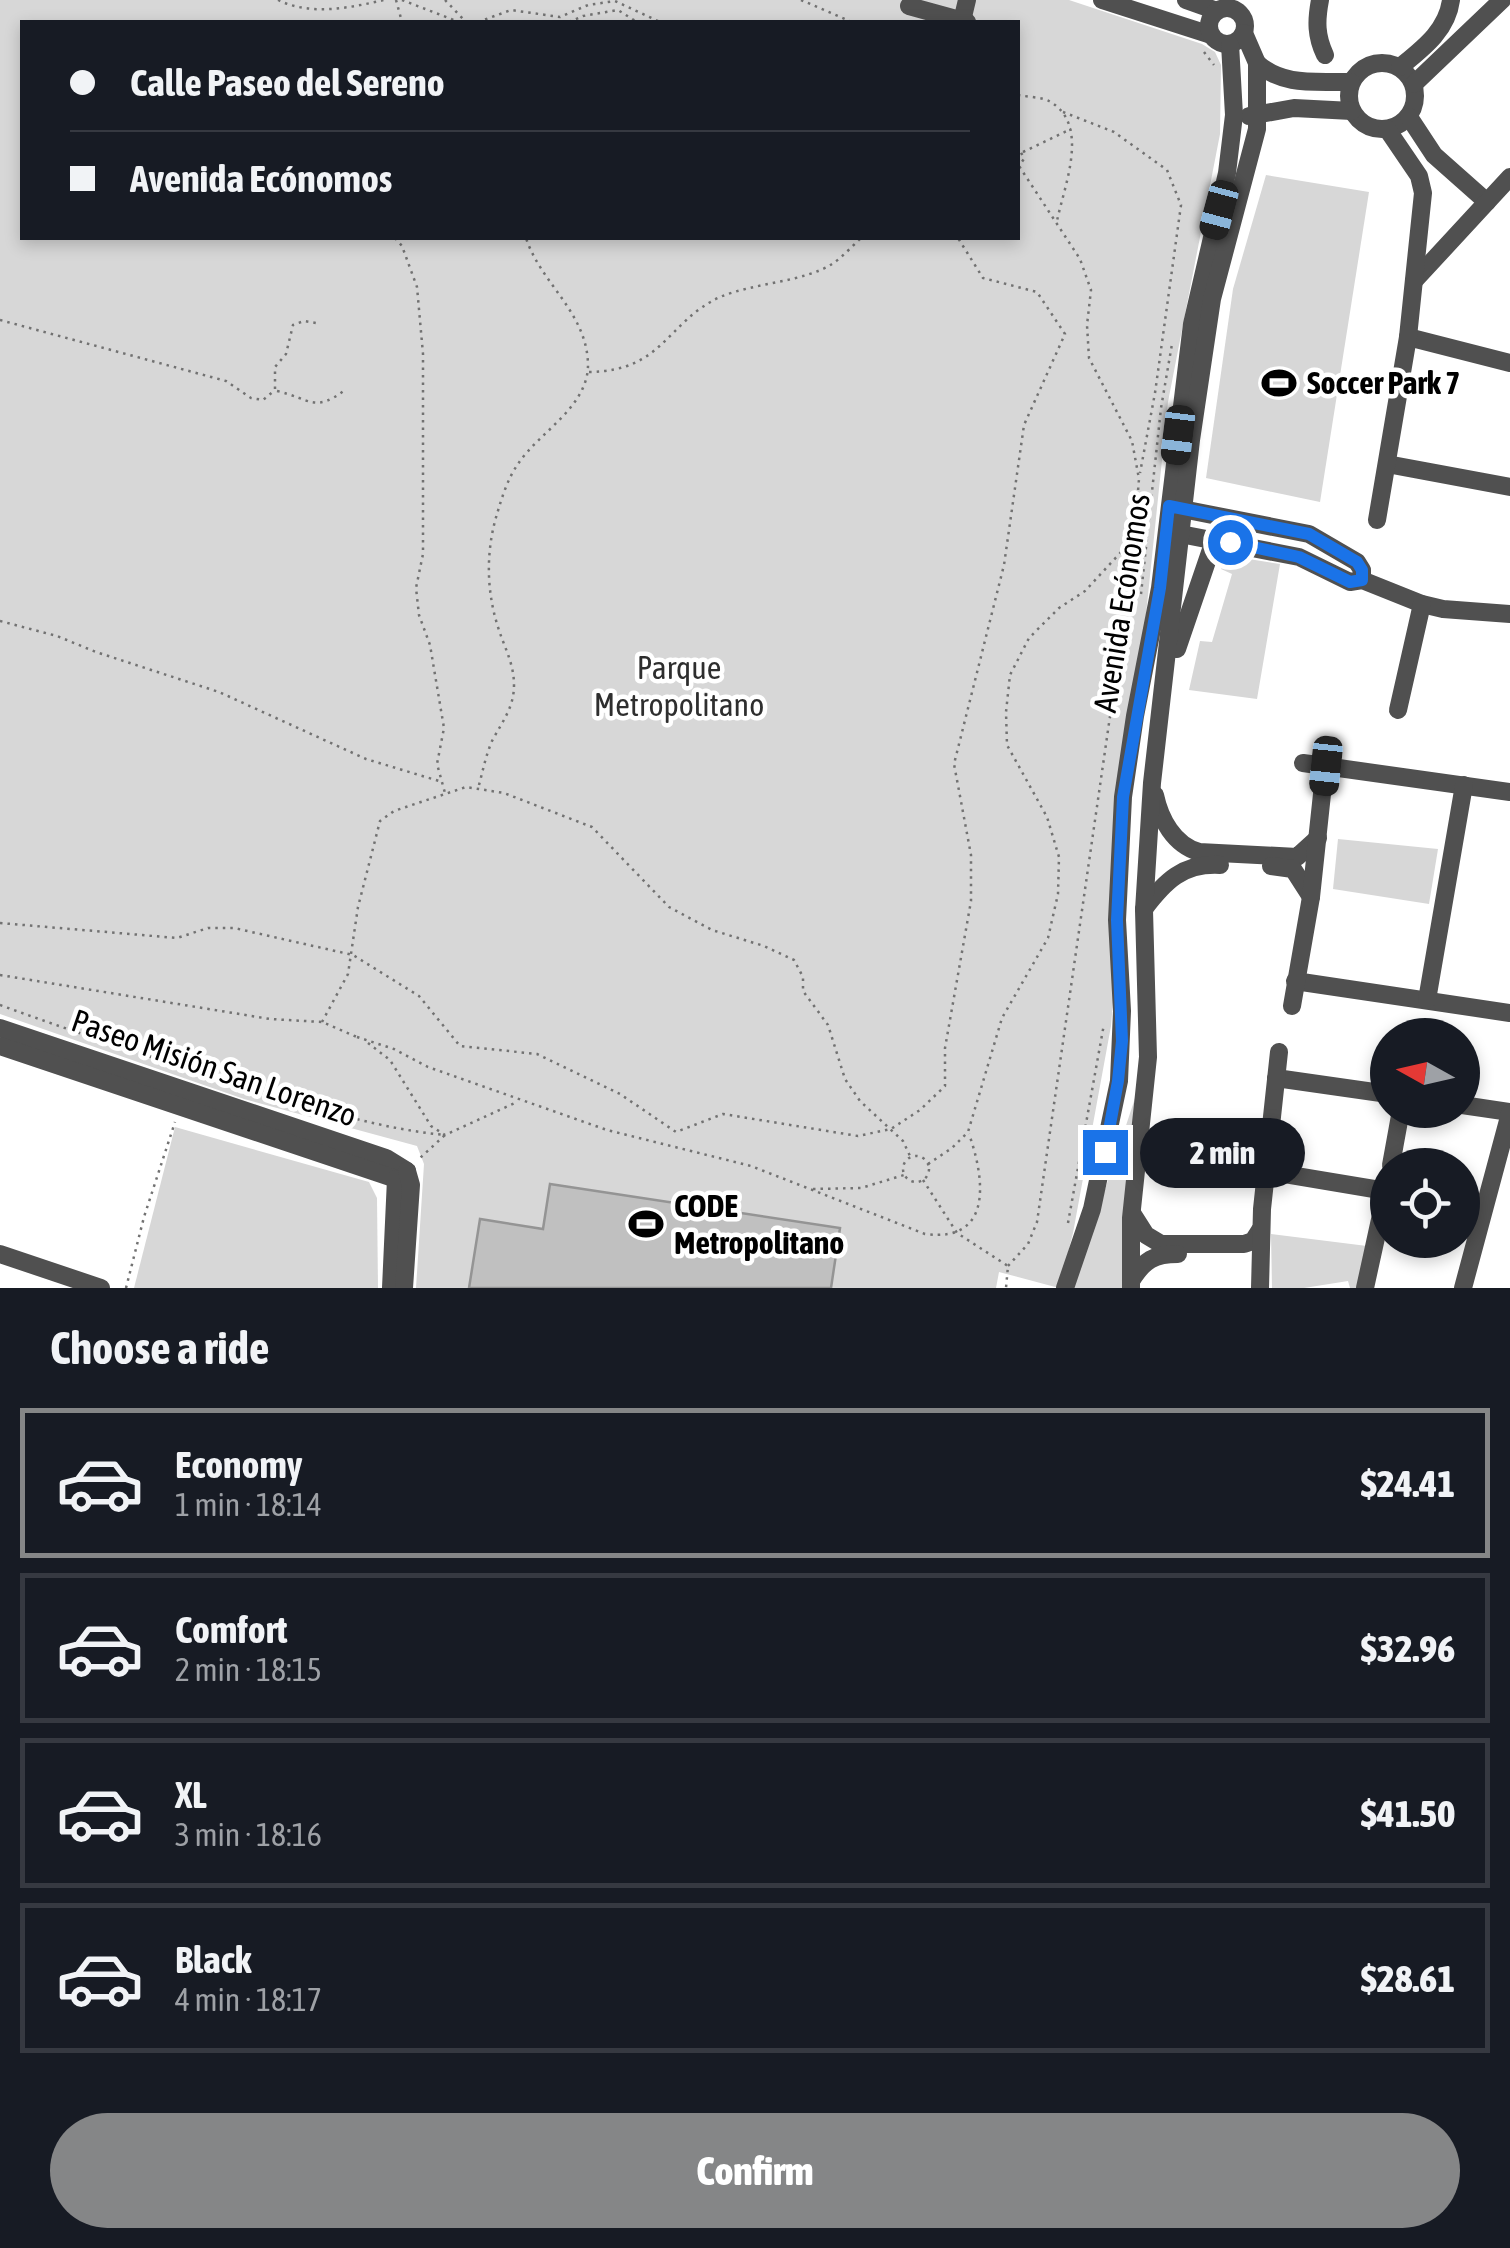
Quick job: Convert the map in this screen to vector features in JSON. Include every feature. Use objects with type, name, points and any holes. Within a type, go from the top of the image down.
[{"type":"street","points":[[1102,0],[1132,5],[1211,35],[1216,41],[1237,38],[1244,20],[1225,6],[1186,0]]},
{"type":"street","points":[[1320,0],[1316,19],[1318,41],[1326,56]]},
{"type":"street","points":[[1400,67],[1428,44],[1442,26],[1451,0]]},
{"type":"street","points":[[1414,84],[1502,0]]},
{"type":"street","points":[[909,6],[957,20]]},
{"type":"street","points":[[1211,35],[1209,22],[1225,6]]},
{"type":"street","points":[[1442,26],[1458,43]]},
{"type":"street","name":"Avenida Ecónomos","points":[[1200,326],[1257,130],[1257,62],[1237,38]]},
{"type":"street","name":"Avenida Ecónomos","points":[[1131,1284],[1132,1212],[1148,1057],[1144,910],[1152,784],[1166,683],[1176,508],[1200,326],[1227,173],[1237,38]]},
{"type":"street","points":[[1257,62],[1268,74],[1286,81],[1352,82]]},
{"type":"street","points":[[1386,62],[1400,67],[1414,84],[1414,106],[1408,116],[1387,129],[1360,122],[1352,111],[1348,91],[1360,70],[1386,62]]},
{"type":"street","points":[[1234,115],[1256,117],[1294,108],[1352,111]]},
{"type":"street","points":[[1408,116],[1434,155],[1487,202]]},
{"type":"street","points":[[1377,520],[1408,337],[1422,184],[1387,129]]},
{"type":"street","points":[[1414,282],[1510,177]]},
{"type":"street","points":[[1408,337],[1510,363]]},
{"type":"street","points":[[1388,464],[1510,488]]},
{"type":"street","points":[[1176,508],[1322,539],[1357,562],[1362,580]]},
{"type":"street","points":[[1166,683],[1222,516]]},
{"type":"street","points":[[1174,533],[1299,557],[1350,582],[1362,580],[1422,604],[1510,614]]},
{"type":"street","name":"Avenida Ecónomos","points":[[1065,1288],[1092,1209],[1118,1081],[1122,1024],[1117,920],[1120,841],[1138,700],[1174,533]]},
{"type":"street","points":[[1398,710],[1422,604]]},
{"type":"street","points":[[1138,700],[1162,704]]},
{"type":"street","points":[[1303,762],[1510,792]]},
{"type":"street","points":[[1292,1006],[1312,898],[1326,766]]},
{"type":"street","points":[[1152,784],[1165,824],[1190,850],[1289,858],[1304,854],[1319,838]]},
{"type":"street","points":[[1427,1000],[1464,786]]},
{"type":"street","points":[[1144,910],[1168,880],[1198,864],[1288,867],[1312,898]]},
{"type":"street","points":[[1295,981],[1510,1013]]},
{"type":"street","points":[[1122,1024],[1148,1024]]},
{"type":"street","name":"Paseo Misión San Lorenzo","points":[[0,1028],[386,1158],[402,1175]]},
{"type":"street","name":"Paseo Misión San Lorenzo","points":[[0,1046],[402,1175]]},
{"type":"street","points":[[1260,1288],[1260,1230],[1279,1052]]},
{"type":"street","points":[[1276,1078],[1370,1091]]},
{"type":"street","points":[[1463,1288],[1510,1112],[1480,1108]]},
{"type":"street","points":[[1266,1171],[1370,1185]]},
{"type":"street","points":[[391,1288],[402,1175]]},
{"type":"street","points":[[402,1175],[411,1185],[404,1288]]},
{"type":"street","points":[[1132,1212],[1146,1235],[1161,1244],[1244,1244],[1252,1241],[1260,1230]]},
{"type":"street","points":[[0,1254],[101,1288]]},
{"type":"street","points":[[1131,1284],[1147,1260],[1162,1254],[1244,1254],[1259,1268]]},
{"type":"street","points":[[1364,1288],[1371,1258]]},
{"type":"path","points":[[278,0],[295,8],[349,8],[384,0]]},
{"type":"path","points":[[399,0],[454,20]]},
{"type":"path","points":[[444,0],[464,20]]},
{"type":"path","points":[[802,0],[847,20]]},
{"type":"path","points":[[484,20],[511,10],[560,18],[588,5],[615,2],[656,20]]},
{"type":"path","points":[[574,20],[618,10],[634,20]]},
{"type":"path","points":[[928,1164],[968,1132],[1002,1018],[1048,938],[1058,894],[1060,857],[1047,818],[1007,745],[1010,675],[1029,638],[1059,608],[1084,591],[1122,551],[1136,515],[1181,205],[1167,170],[1114,132],[1063,112],[1047,100],[1020,95]]},
{"type":"path","points":[[1057,222],[1073,145],[1072,128],[1063,112]]},
{"type":"path","points":[[1023,152],[1072,128]]},
{"type":"path","points":[[1020,148],[1024,158],[1020,164]]},
{"type":"path","points":[[1020,170],[1080,258],[1091,290],[1089,358],[1132,441],[1139,479]]},
{"type":"path","points":[[397,240],[417,287],[423,354],[423,554],[416,588],[444,728],[437,764],[446,794]]},
{"type":"path","points":[[479,787],[485,760],[512,705],[514,688],[513,668],[492,606],[490,540],[518,462],[567,411],[588,372],[579,324],[540,268],[527,240]]},
{"type":"path","points":[[588,372],[610,372],[633,365],[718,298],[813,272],[832,264],[859,240]]},
{"type":"path","points":[[0,923],[177,938],[208,928],[234,928],[353,955],[420,996],[460,1046],[537,1054],[620,1094],[676,1132],[722,1114],[858,1136],[891,1130],[920,1110],[945,1086],[945,1048],[971,901],[971,854],[954,764],[1004,566],[1024,425],[1064,334],[1037,292],[983,278],[959,240]]},
{"type":"path","points":[[0,320],[226,381],[251,398],[263,400],[275,390]]},
{"type":"path","points":[[275,390],[275,366],[286,354],[293,326],[304,320],[316,323]]},
{"type":"path","points":[[275,390],[315,404],[327,404],[346,390]]},
{"type":"path","points":[[1006,1288],[1008,1266],[1028,1244],[1038,1222],[1120,654],[1126,603],[1122,551]]},
{"type":"path","points":[[0,621],[58,636],[218,692],[352,753],[441,782]]},
{"type":"path","points":[[322,1022],[348,974],[358,908],[380,822],[394,812],[479,787],[592,826],[668,907],[712,930],[794,960],[804,977],[802,992],[828,1024],[844,1079],[903,1141],[910,1156]]},
{"type":"path","points":[[0,975],[251,1016],[322,1022],[521,1100],[607,1130],[751,1166],[925,1234],[956,1233],[968,1227],[978,1211],[980,1186],[968,1132]]},
{"type":"path","points":[[0,1005],[144,1056],[305,1104],[402,1131],[445,1135]]},
{"type":"path","points":[[357,1037],[390,1060],[430,1126],[445,1135]]},
{"type":"path","points":[[402,1175],[445,1135],[521,1100]]},
{"type":"path","points":[[126,1288],[144,1216],[180,1106]]},
{"type":"path","points":[[910,1156],[923,1157],[928,1164],[924,1180],[914,1182],[904,1174],[904,1162],[910,1156]]},
{"type":"path","points":[[811,1189],[861,1188],[904,1174]]},
{"type":"path","points":[[924,1180],[956,1233],[1008,1266]]},
{"type":"green space","name":"Parque Metropolitano","points":[[0,0],[1069,0],[1202,44],[1215,52],[1221,65],[1220,134],[1168,402],[1111,1026],[1073,1233],[1059,1288],[999,1272],[996,1288],[416,1288],[424,1164],[417,1146],[244,1099],[0,1014]]},
{"type":"green space","name":"Soccer Park 7","points":[[1266,175],[1369,192],[1320,502],[1206,478],[1233,289]]},
{"type":"green space","points":[[1224,555],[1280,564],[1257,699],[1189,690],[1200,641],[1212,642],[1232,574],[1221,569]]},
{"type":"green space","points":[[1338,839],[1438,849],[1429,904],[1333,889]]},
{"type":"green space","points":[[1137,1092],[1127,1288],[1069,1288],[1091,1232]]},
{"type":"green space","points":[[175,1127],[369,1182],[377,1198],[378,1288],[134,1288]]},
{"type":"green space","points":[[1271,1234],[1367,1246],[1360,1288],[1350,1288],[1348,1281],[1272,1288]]},
{"type":"building","points":[[550,1184],[840,1228],[831,1288],[469,1288],[480,1219],[543,1229]]},
{"type":"place","name":"Soccer Park 7","points":[[1279,383]]},
{"type":"place","name":"CODE Metropolitano","points":[[646,1224]]},
{"type":"route","points":[[1105,1152],[1122,1041],[1117,920],[1123,797],[1160,588],[1169,506],[1309,534],[1357,562],[1362,580],[1350,582],[1299,557],[1230,542]]}]
